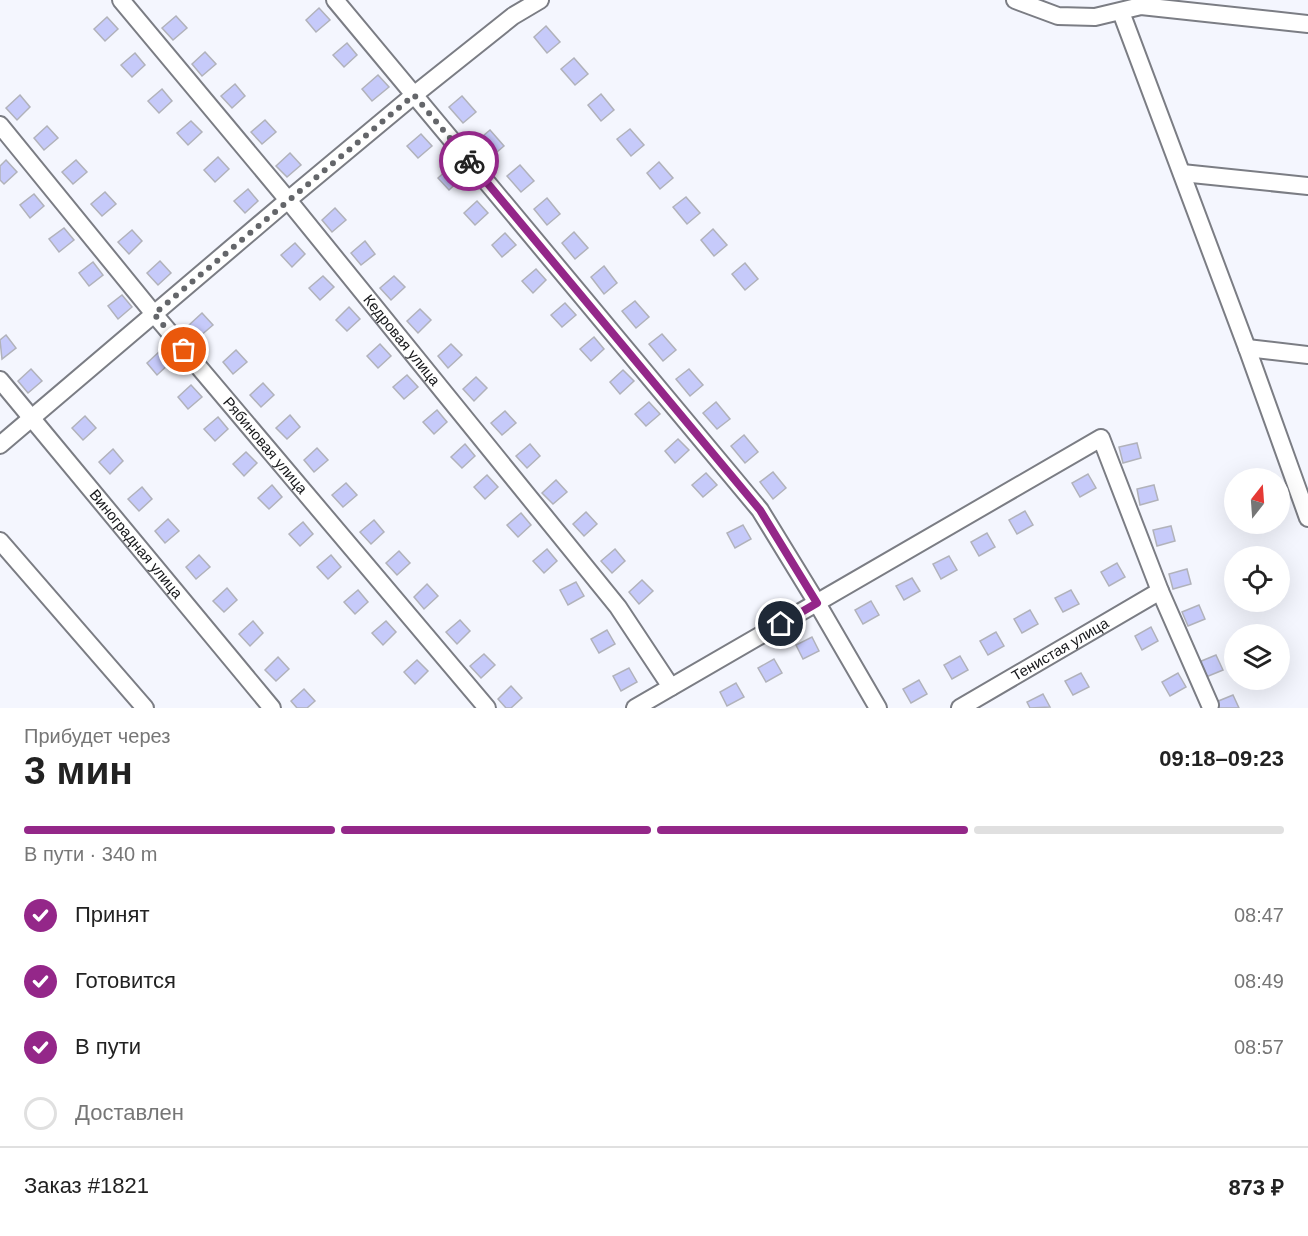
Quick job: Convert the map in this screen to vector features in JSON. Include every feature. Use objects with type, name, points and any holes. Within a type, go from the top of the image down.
[{"type":"street","name":"Кедровая улица","points":[[121,0],[288,200],[618,607],[671,687]]},
{"type":"street","points":[[335,0],[760,510],[878,708]]},
{"type":"street","points":[[0,445],[414,95],[513,16],[540,0]]},
{"type":"street","points":[[1015,0],[1058,16],[1095,17],[1141,6],[1308,24]]},
{"type":"street","points":[[1121,12],[1308,518]]},
{"type":"street","name":"Рябиновая улица","points":[[0,125],[154,314],[487,708]]},
{"type":"street","points":[[1182,173],[1308,186]]},
{"type":"street","points":[[1247,348],[1308,355]]},
{"type":"street","name":"Виноградная улица","points":[[0,380],[272,708]]},
{"type":"street","points":[[635,708],[1101,438],[1160,591],[1210,705]]},
{"type":"street","points":[[0,541],[145,708]]},
{"type":"street","name":"Тенистая улица","points":[[960,708],[1160,591]]},
{"type":"building","points":[[319,8],[330,20],[316,32],[306,20]]},
{"type":"building","points":[[176,16],[187,28],[173,40],[162,28]]},
{"type":"building","points":[[107,17],[118,29],[105,41],[94,29]]},
{"type":"building","points":[[546,26],[560,42],[547,53],[534,37]]},
{"type":"building","points":[[347,43],[357,55],[344,67],[333,55]]},
{"type":"building","points":[[205,52],[216,64],[202,76],[192,64]]},
{"type":"building","points":[[135,53],[145,65],[132,77],[121,65]]},
{"type":"building","points":[[574,58],[588,74],[575,85],[561,69]]},
{"type":"building","points":[[378,75],[389,87],[372,101],[362,89]]},
{"type":"building","points":[[235,84],[245,96],[232,108],[221,96]]},
{"type":"building","points":[[162,89],[172,101],[159,113],[148,101]]},
{"type":"building","points":[[601,94],[614,110],[601,121],[588,105]]},
{"type":"building","points":[[20,95],[30,107],[17,120],[6,108]]},
{"type":"building","points":[[462,96],[476,112],[463,123],[449,107]]},
{"type":"building","points":[[265,120],[276,132],[262,144],[251,132]]},
{"type":"building","points":[[191,121],[202,132],[188,145],[177,133]]},
{"type":"building","points":[[47,126],[58,138],[44,150],[34,138]]},
{"type":"building","points":[[630,129],[644,145],[631,156],[617,139]]},
{"type":"building","points":[[490,130],[504,146],[491,157],[477,141]]},
{"type":"building","points":[[421,134],[432,146],[418,158],[407,146]]},
{"type":"building","points":[[290,153],[301,165],[287,177],[276,166]]},
{"type":"building","points":[[218,157],[229,169],[215,182],[204,170]]},
{"type":"building","points":[[6,160],[17,172],[4,184],[0,180],[0,166]]},
{"type":"building","points":[[76,160],[87,172],[73,184],[62,172]]},
{"type":"building","points":[[659,162],[673,178],[660,189],[647,173]]},
{"type":"building","points":[[520,165],[534,181],[521,192],[507,176]]},
{"type":"building","points":[[451,166],[462,178],[449,190],[438,178]]},
{"type":"building","points":[[248,189],[258,201],[245,213],[234,201]]},
{"type":"building","points":[[105,192],[116,204],[102,216],[91,204]]},
{"type":"building","points":[[34,194],[44,206],[30,218],[20,205]]},
{"type":"building","points":[[686,197],[700,213],[687,224],[673,207]]},
{"type":"building","points":[[547,198],[560,214],[547,225],[534,209]]},
{"type":"building","points":[[477,201],[488,213],[475,225],[464,213]]},
{"type":"building","points":[[335,208],[346,220],[332,232],[322,220]]},
{"type":"building","points":[[64,228],[74,240],[59,252],[49,239]]},
{"type":"building","points":[[713,229],[727,245],[714,256],[701,240]]},
{"type":"building","points":[[132,230],[142,241],[129,254],[118,242]]},
{"type":"building","points":[[574,232],[588,248],[575,259],[562,243]]},
{"type":"building","points":[[505,233],[516,245],[502,257],[492,245]]},
{"type":"building","points":[[365,241],[375,254],[361,265],[351,253]]},
{"type":"building","points":[[295,243],[305,254],[292,267],[281,255]]},
{"type":"building","points":[[160,261],[171,273],[158,285],[147,273]]},
{"type":"building","points":[[93,262],[103,275],[89,286],[79,273]]},
{"type":"building","points":[[745,263],[758,279],[745,290],[732,274]]},
{"type":"building","points":[[604,266],[617,283],[604,294],[591,277]]},
{"type":"building","points":[[536,269],[546,280],[533,293],[522,281]]},
{"type":"building","points":[[323,276],[334,287],[320,300],[309,288]]},
{"type":"building","points":[[394,276],[405,287],[391,300],[380,288]]},
{"type":"building","points":[[122,295],[132,307],[118,319],[108,306]]},
{"type":"building","points":[[635,301],[649,317],[636,328],[622,311]]},
{"type":"building","points":[[565,303],[576,315],[562,327],[551,315]]},
{"type":"building","points":[[349,307],[360,319],[347,331],[336,320]]},
{"type":"building","points":[[420,309],[431,320],[418,333],[407,321]]},
{"type":"building","points":[[202,313],[213,325],[199,337],[189,325]]},
{"type":"building","points":[[662,334],[676,350],[663,361],[649,344]]},
{"type":"building","points":[[6,335],[16,348],[2,359],[0,340]]},
{"type":"building","points":[[594,337],[604,349],[591,361],[580,349]]},
{"type":"building","points":[[380,344],[391,356],[378,368],[367,356]]},
{"type":"building","points":[[451,344],[462,355],[448,368],[438,356]]},
{"type":"building","points":[[236,350],[247,362],[233,374],[223,362]]},
{"type":"building","points":[[160,351],[171,362],[157,375],[147,363]]},
{"type":"building","points":[[31,369],[42,381],[28,393],[18,381]]},
{"type":"building","points":[[689,369],[703,385],[690,396],[676,379]]},
{"type":"building","points":[[623,370],[634,381],[620,394],[610,382]]},
{"type":"building","points":[[407,375],[418,387],[404,399],[393,387]]},
{"type":"building","points":[[476,377],[487,388],[474,401],[463,389]]},
{"type":"building","points":[[263,383],[274,395],[261,407],[250,395]]},
{"type":"building","points":[[191,385],[202,397],[188,409],[178,397]]},
{"type":"building","points":[[649,402],[660,414],[646,426],[635,414]]},
{"type":"building","points":[[716,402],[730,419],[717,429],[703,413]]},
{"type":"building","points":[[437,410],[447,422],[434,434],[423,422]]},
{"type":"building","points":[[505,411],[516,423],[502,435],[491,423]]},
{"type":"building","points":[[290,415],[300,427],[287,439],[276,428]]},
{"type":"building","points":[[85,416],[96,428],[83,440],[72,428]]},
{"type":"building","points":[[218,417],[228,429],[215,441],[204,429]]},
{"type":"building","points":[[744,435],[758,452],[745,463],[731,446]]},
{"type":"building","points":[[678,439],[689,450],[675,463],[665,451]]},
{"type":"building","points":[[1137,443],[1141,458],[1123,463],[1119,447]]},
{"type":"building","points":[[465,444],[475,456],[462,468],[451,457]]},
{"type":"building","points":[[530,444],[540,456],[527,468],[516,456]]},
{"type":"building","points":[[317,448],[328,460],[314,472],[304,460]]},
{"type":"building","points":[[113,449],[123,461],[110,474],[99,462]]},
{"type":"building","points":[[246,452],[257,463],[244,476],[233,464]]},
{"type":"building","points":[[773,472],[786,488],[773,499],[760,482]]},
{"type":"building","points":[[706,473],[717,485],[703,497],[692,485]]},
{"type":"building","points":[[1088,474],[1096,488],[1080,497],[1072,483]]},
{"type":"building","points":[[487,475],[498,487],[485,499],[474,487]]},
{"type":"building","points":[[556,480],[567,492],[553,504],[542,493]]},
{"type":"building","points":[[346,483],[357,495],[343,507],[332,495]]},
{"type":"building","points":[[272,485],[282,497],[269,509],[258,498]]},
{"type":"building","points":[[1154,485],[1158,500],[1140,505],[1137,489]]},
{"type":"building","points":[[142,487],[152,499],[139,511],[128,499]]},
{"type":"building","points":[[1025,511],[1033,525],[1017,534],[1009,520]]},
{"type":"building","points":[[586,512],[597,524],[584,536],[573,524]]},
{"type":"building","points":[[521,513],[531,525],[518,537],[507,525]]},
{"type":"building","points":[[168,519],[179,531],[165,543],[155,531]]},
{"type":"building","points":[[374,520],[384,532],[371,544],[360,532]]},
{"type":"building","points":[[303,522],[313,534],[300,546],[289,534]]},
{"type":"building","points":[[743,525],[751,539],[735,548],[727,533]]},
{"type":"building","points":[[1171,526],[1175,541],[1157,546],[1153,530]]},
{"type":"building","points":[[987,533],[995,547],[979,556],[971,542]]},
{"type":"building","points":[[547,549],[557,561],[544,573],[533,561]]},
{"type":"building","points":[[615,549],[625,561],[612,573],[601,561]]},
{"type":"building","points":[[399,551],[410,563],[397,575],[386,563]]},
{"type":"building","points":[[199,555],[210,567],[196,579],[186,567]]},
{"type":"building","points":[[331,555],[341,567],[328,579],[317,567]]},
{"type":"building","points":[[949,556],[957,570],[941,579],[933,564]]},
{"type":"building","points":[[1117,563],[1125,577],[1109,586],[1101,572]]},
{"type":"building","points":[[1187,569],[1191,584],[1173,589],[1169,574]]},
{"type":"building","points":[[912,578],[920,591],[904,600],[896,586]]},
{"type":"building","points":[[642,580],[653,591],[639,604],[629,592]]},
{"type":"building","points":[[576,582],[584,596],[568,605],[560,590]]},
{"type":"building","points":[[427,584],[438,596],[424,609],[414,597]]},
{"type":"building","points":[[227,588],[237,600],[224,612],[213,601]]},
{"type":"building","points":[[358,590],[368,602],[355,614],[344,602]]},
{"type":"building","points":[[1071,590],[1079,604],[1063,612],[1055,598]]},
{"type":"building","points":[[871,601],[879,615],[863,624],[855,610]]},
{"type":"building","points":[[1199,605],[1205,619],[1188,626],[1182,612]]},
{"type":"building","points":[[1030,610],[1038,624],[1022,633],[1014,619]]},
{"type":"building","points":[[460,620],[470,631],[457,644],[446,632]]},
{"type":"building","points":[[253,621],[263,633],[250,646],[239,634]]},
{"type":"building","points":[[386,621],[396,632],[383,645],[372,633]]},
{"type":"building","points":[[1151,627],[1158,641],[1142,650],[1135,636]]},
{"type":"building","points":[[607,630],[615,644],[599,653],[591,639]]},
{"type":"building","points":[[996,632],[1004,646],[988,655],[980,641]]},
{"type":"building","points":[[812,637],[819,651],[803,659],[796,645]]},
{"type":"building","points":[[484,654],[495,665],[481,678],[470,666]]},
{"type":"building","points":[[1216,655],[1223,670],[1206,677],[1199,662]]},
{"type":"building","points":[[960,656],[968,670],[952,679],[944,665]]},
{"type":"building","points":[[278,657],[289,669],[276,681],[265,670]]},
{"type":"building","points":[[774,659],[782,673],[766,682],[758,668]]},
{"type":"building","points":[[417,660],[428,671],[415,684],[404,672]]},
{"type":"building","points":[[629,668],[637,682],[621,691],[613,676]]},
{"type":"building","points":[[1081,673],[1089,687],[1073,695],[1065,681]]},
{"type":"building","points":[[1178,673],[1186,687],[1170,696],[1162,682]]},
{"type":"building","points":[[919,680],[927,694],[911,703],[903,689]]},
{"type":"building","points":[[736,683],[744,697],[727,706],[720,692]]},
{"type":"building","points":[[511,686],[522,698],[511,708],[506,708],[498,699]]},
{"type":"building","points":[[304,689],[315,701],[307,708],[297,708],[291,701]]},
{"type":"building","points":[[1043,694],[1050,707],[1030,708],[1027,702]]},
{"type":"building","points":[[1233,695],[1239,708],[1219,708],[1216,702]]},
{"type":"way so far","points":[[184,350],[154,314],[414,95],[469,161]]},
{"type":"route","points":[[469,161],[760,510],[817,603],[781,624]]}]
